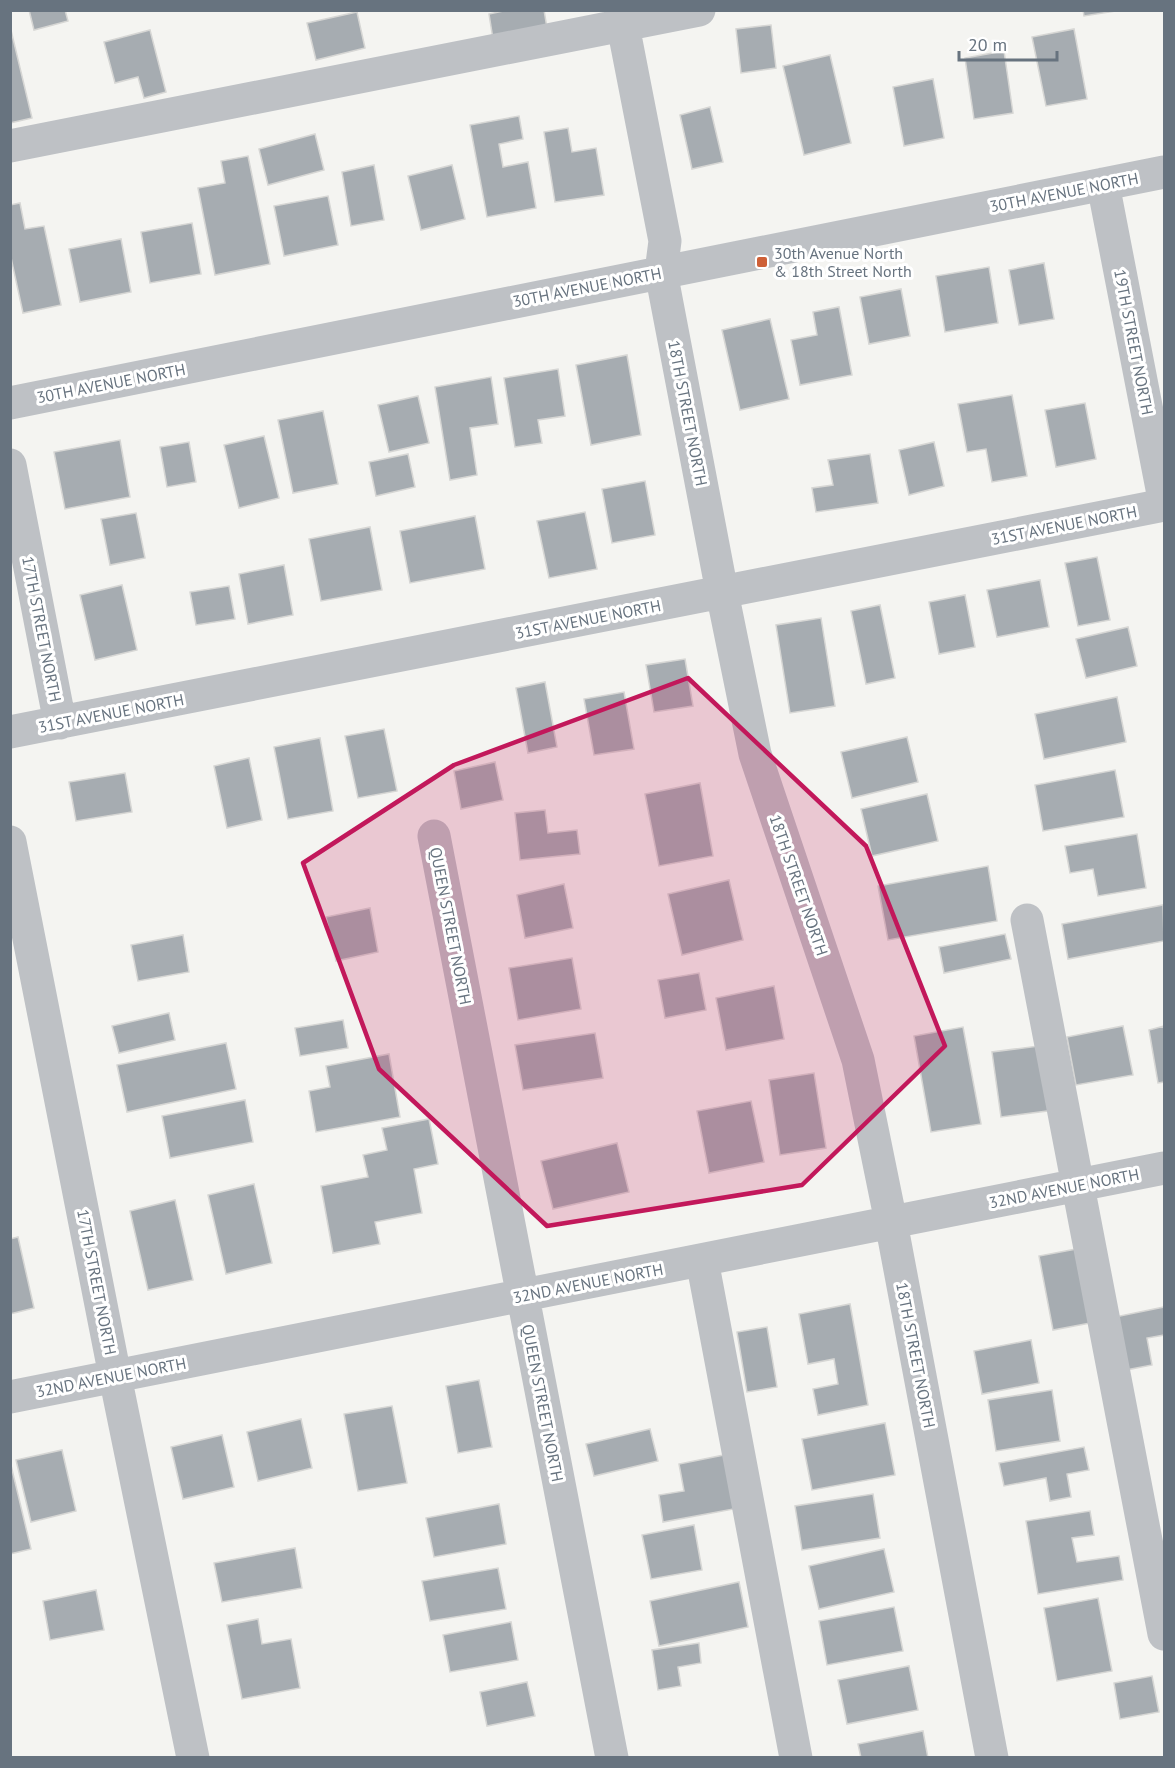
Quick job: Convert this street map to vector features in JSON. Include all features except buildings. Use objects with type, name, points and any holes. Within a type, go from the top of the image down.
[{"type":"street","points":[[10,146],[622,18],[699,10]]},
{"type":"street","name":"18TH STREET NORTH","points":[[622,18],[665,241],[661,272],[755,754],[858,1060],[891,1222],[992,1758]]},
{"type":"street","name":"30TH AVENUE NORTH","points":[[10,403],[1164,172]]},
{"type":"street","name":"19TH STREET NORTH","points":[[1103,184],[1158,433],[1164,499]]},
{"type":"street","name":"17TH STREET NORTH","points":[[10,465],[60,723]]},
{"type":"street","name":"31ST AVENUE NORTH","points":[[10,732],[1164,505]]},
{"type":"street","name":"QUEEN STREET NORTH","points":[[434,836],[612,1758]]},
{"type":"street","name":"17TH STREET NORTH","points":[[10,842],[193,1758]]},
{"type":"street","points":[[1027,920],[1164,1634]]},
{"type":"street","name":"32ND AVENUE NORTH","points":[[10,1397],[1164,1168]]},
{"type":"street","points":[[702,1260],[796,1758]]},
{"type":"highlighted area","points":[[688,678],[866,846],[945,1046],[802,1185],[547,1226],[379,1069],[303,863],[454,765]]},
{"type":"place","name":"30th Avenue North & 18th Street North","points":[[762,262]]}]
